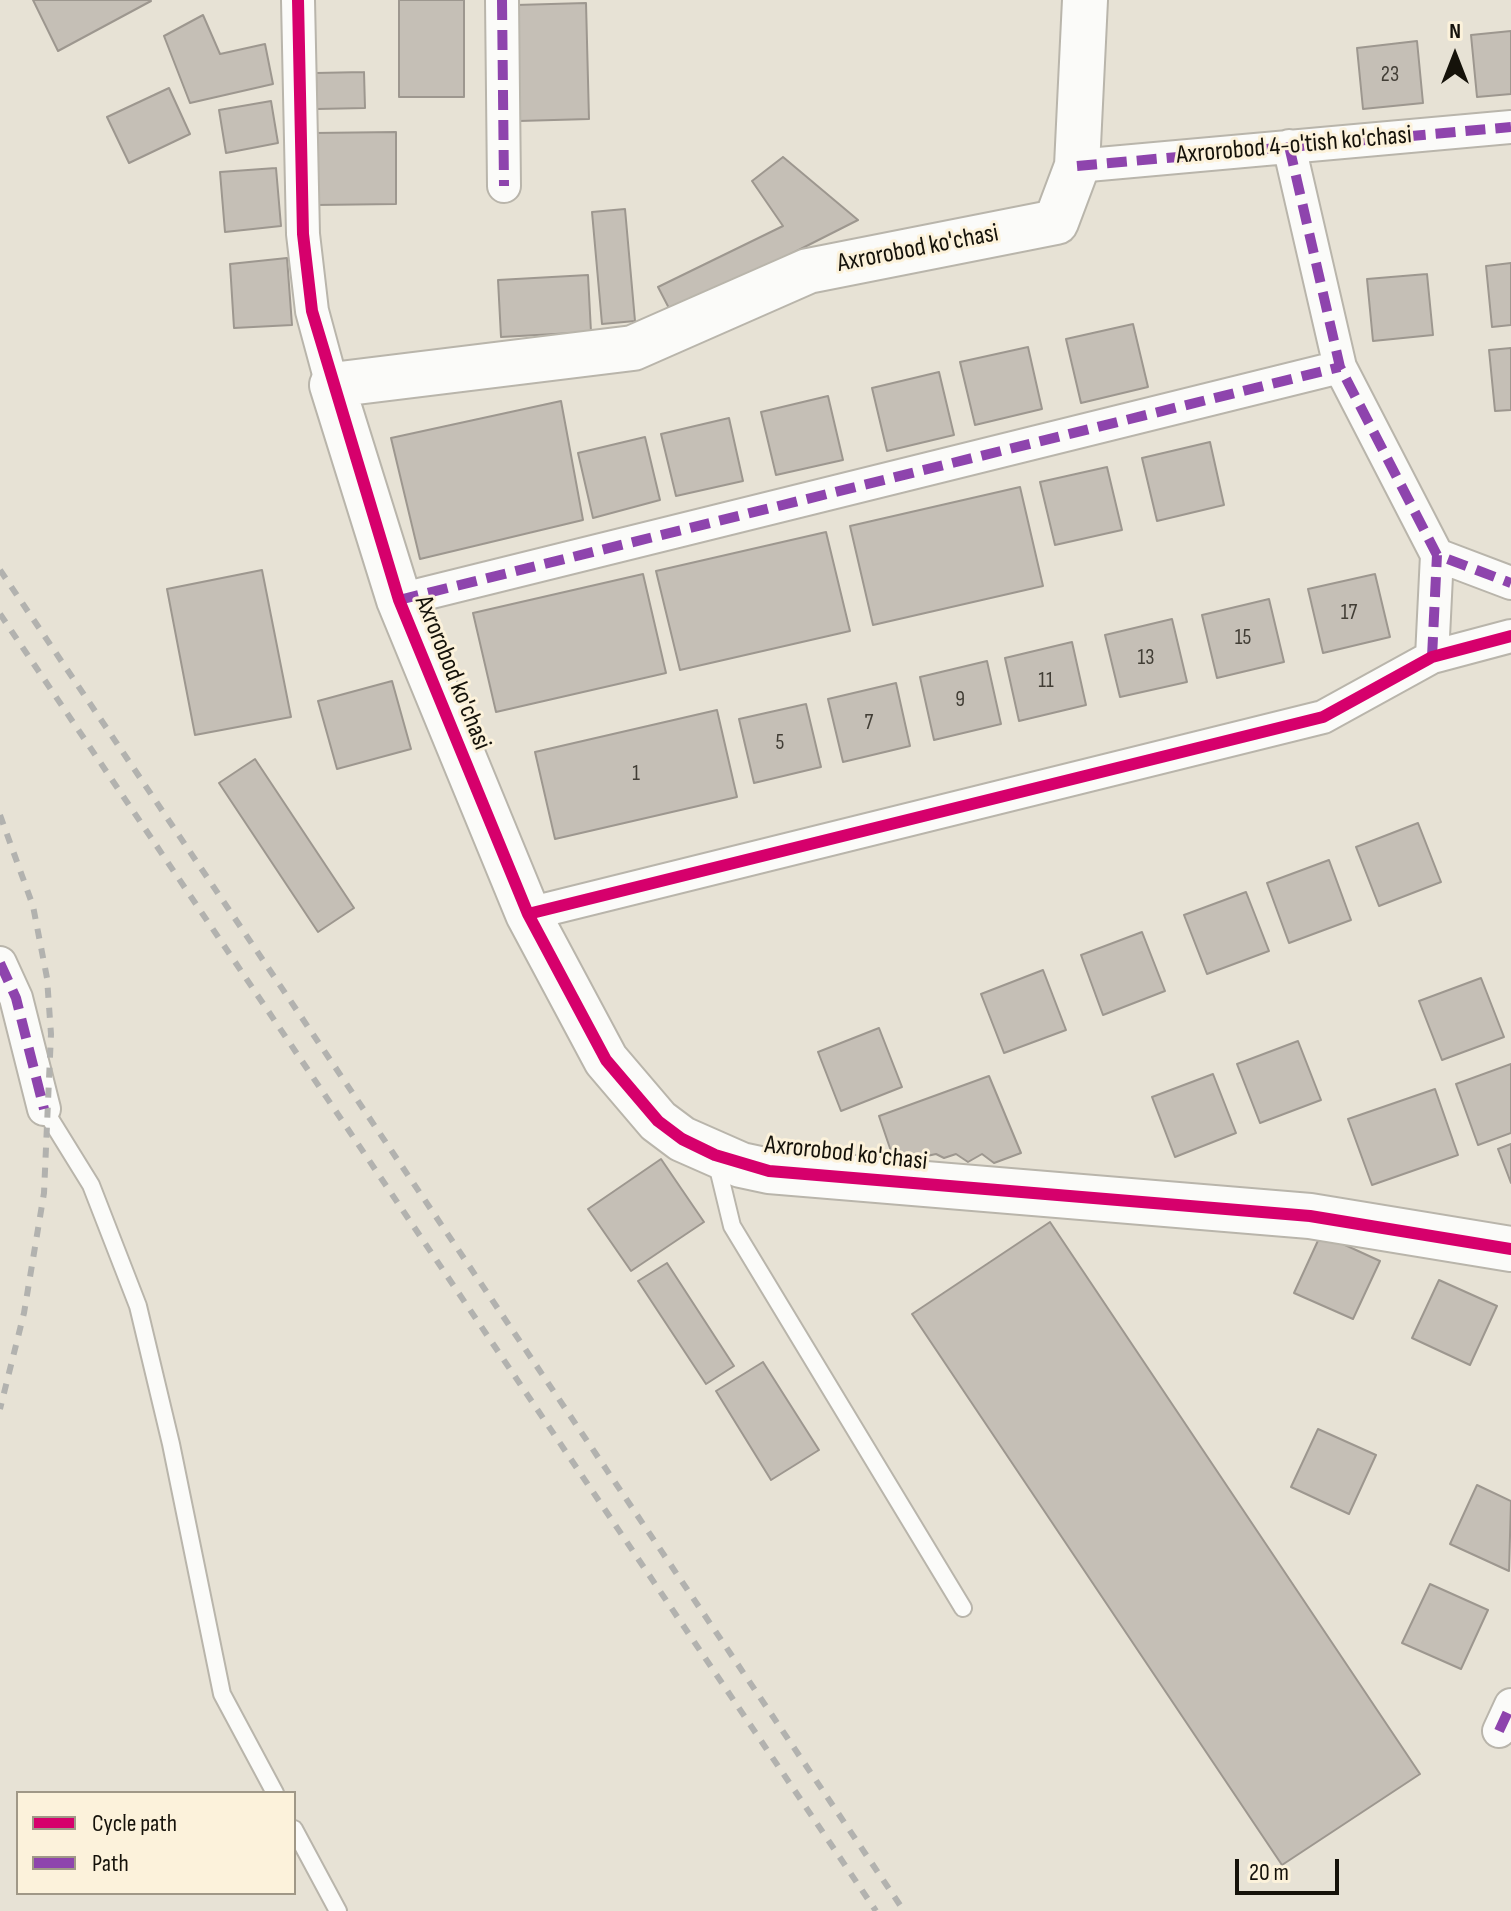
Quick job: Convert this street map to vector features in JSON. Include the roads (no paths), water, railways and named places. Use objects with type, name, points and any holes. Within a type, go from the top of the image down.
[{"type":"street","points":[[298,0],[303,234],[312,311],[332,385]]},
{"type":"street","points":[[502,0],[504,186]]},
{"type":"street","name":"Axrorobod ko'chasi","points":[[1085,0],[1077,166],[1056,222],[808,271],[633,348],[332,385],[399,600],[528,914],[615,1072],[658,1121],[682,1139],[715,1155],[769,1171],[1310,1216],[1511,1249]]},
{"type":"street","name":"Axrorobod 4-o'tish ko'chasi","points":[[1077,166],[1511,127]]},
{"type":"street","points":[[1289,146],[1340,367],[1437,555],[1432,657]]},
{"type":"street","points":[[399,600],[1340,367]]},
{"type":"street","points":[[1437,555],[1511,583]]},
{"type":"street","points":[[528,914],[1323,717],[1432,657],[1511,636]]},
{"type":"street","points":[[0,963],[16,998],[44,1109]]},
{"type":"lane","points":[[44,1109],[91,1185],[138,1306],[171,1444],[222,1694],[274,1791]]},
{"type":"lane","points":[[715,1155],[732,1226],[963,1608]]},
{"type":"lane","points":[[296,1833],[338,1911]]},
{"type":"railway","points":[[0,570],[904,1911]]},
{"type":"railway","points":[[0,614],[876,1911]]},
{"type":"railway","points":[[0,815],[33,906],[47,978],[51,1034],[44,1193],[24,1313],[0,1409]]}]
